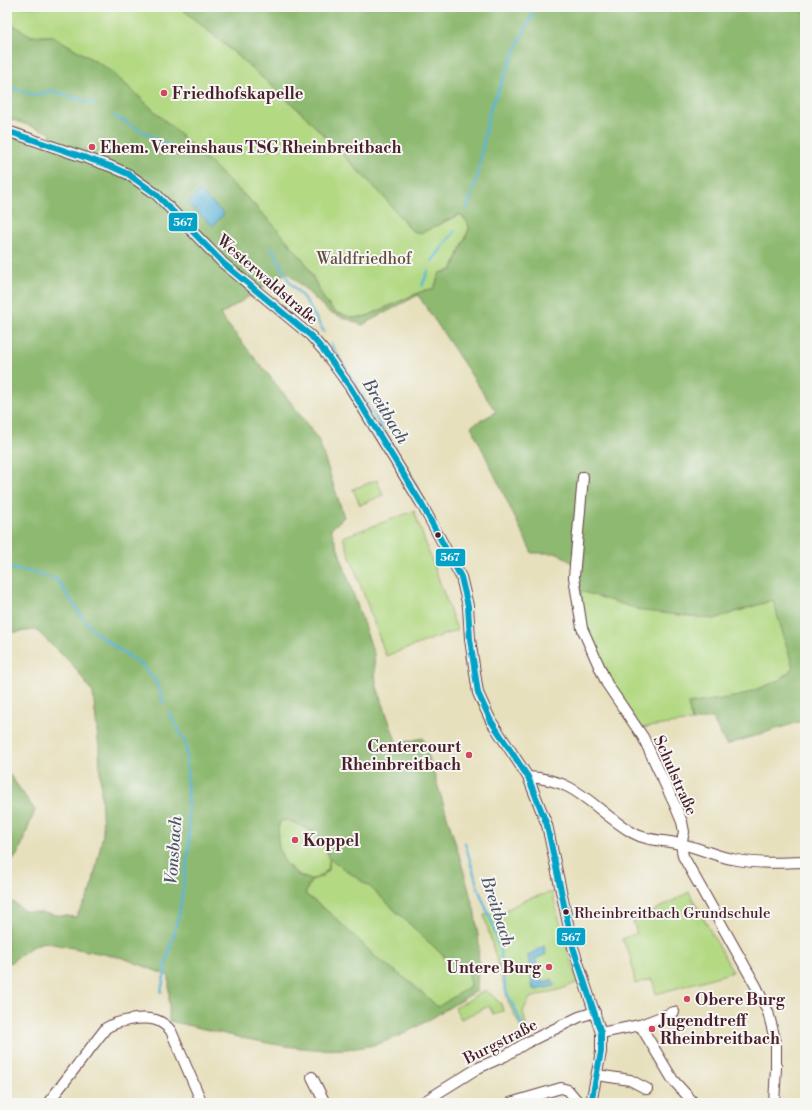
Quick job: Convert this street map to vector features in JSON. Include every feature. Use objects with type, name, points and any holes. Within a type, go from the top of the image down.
[{"type":"street","name":"Westerwaldstraße","points":[[7,131],[73,152],[128,174],[156,194],[223,263],[311,336],[324,351],[350,387],[420,503],[461,577],[468,606],[470,639],[478,693],[491,721],[528,777],[547,825],[573,947],[601,1033],[601,1052],[591,1103]]},
{"type":"street","name":"Schulstraße","points":[[582,477],[574,577],[582,628],[607,684],[643,737],[674,803],[683,827],[681,844],[683,856],[757,988],[768,1012],[776,1043],[774,1103]]},
{"type":"street","points":[[528,777],[545,778],[561,783],[584,795],[633,833],[645,839],[681,844],[732,859],[760,863],[805,862]]},
{"type":"street","name":"Burgstraße","points":[[422,1103],[459,1079],[580,1017],[595,1012]]},
{"type":"street","points":[[601,1033],[640,1025],[674,1012]]},
{"type":"street","points":[[48,1103],[106,1028],[119,1022],[146,1019],[162,1023],[171,1031],[202,1103]]},
{"type":"street","points":[[640,1025],[673,1080],[694,1103]]},
{"type":"street","points":[[597,1075],[630,1080],[648,1089]]},
{"type":"street","points":[[312,1077],[325,1103]]},
{"type":"street","points":[[510,1103],[561,1088],[568,1090],[579,1103]]},
{"type":"green space","name":"Waldfriedhof","points":[[7,7],[180,7],[303,114],[383,196],[412,231],[421,233],[461,214],[468,223],[469,229],[452,270],[440,273],[433,290],[425,290],[367,316],[354,318],[335,312],[325,301],[305,262],[252,202],[110,70],[53,36],[31,36],[7,21]]},
{"type":"green space","points":[[180,7],[805,7],[805,720],[726,745],[712,718],[692,721],[688,704],[740,696],[780,680],[793,668],[773,600],[714,619],[644,611],[580,591],[576,566],[558,553],[532,553],[471,426],[496,412],[418,295],[362,325],[329,312],[287,272],[220,315],[293,405],[319,441],[344,517],[331,529],[374,654],[376,684],[397,744],[423,738],[460,858],[475,913],[479,943],[477,991],[408,1032],[384,1042],[359,1048],[332,1050],[276,1045],[169,1021],[169,976],[123,958],[43,942],[30,948],[7,965],[7,897],[24,911],[76,917],[91,891],[103,834],[99,749],[93,693],[73,665],[36,630],[7,633],[7,125],[49,139],[51,133],[7,118],[7,21],[31,36],[53,36],[110,70],[211,163],[273,224],[305,262],[325,301],[335,312],[354,318],[367,316],[425,290],[433,290],[440,273],[452,270],[469,229],[468,223],[460,214],[421,233],[412,231],[383,196],[303,114]],"holes":[[[288,820],[313,832],[321,839],[328,853],[329,864],[330,859],[370,887],[447,959],[469,971],[470,986],[438,1007],[410,982],[377,958],[331,914],[305,894],[311,880],[317,878],[309,879],[298,875],[283,858],[278,844],[278,829],[280,821]]]},
{"type":"green space","points":[[377,480],[383,495],[360,505],[353,489]]},
{"type":"green space","points":[[414,511],[457,630],[386,656],[343,537]]},
{"type":"green space","points":[[580,591],[714,619],[773,600],[794,667],[780,680],[740,696],[688,704],[692,721],[640,728],[612,684],[586,624]]},
{"type":"green space","points":[[7,771],[35,810],[19,852],[7,869]]},
{"type":"green space","points":[[288,820],[315,833],[325,845],[330,859],[370,887],[447,959],[469,971],[470,986],[438,1007],[410,982],[377,958],[331,914],[305,894],[311,880],[302,876],[287,864],[279,849],[278,831],[280,821]]},
{"type":"green space","points":[[552,892],[570,959],[579,982],[530,998],[523,1011],[527,1029],[523,1031],[509,1004],[484,915],[498,914],[527,899]],"holes":[[[546,954],[535,959],[542,983],[552,979],[555,986],[533,989],[528,955]]]},
{"type":"green space","points":[[689,892],[733,972],[656,994],[652,979],[635,984],[631,957],[622,939],[637,933],[633,922]]},
{"type":"green space","points":[[486,990],[501,1004],[503,1011],[493,1014],[489,1006],[461,1019],[455,1008]]},
{"type":"water","points":[[199,191],[224,214],[213,226],[188,204]]},
{"type":"water","points":[[544,946],[546,954],[535,959],[542,983],[551,981],[552,979],[555,986],[537,990],[533,989],[528,955]]},
{"type":"waterway","points":[[467,209],[477,177],[489,112],[536,7]]},
{"type":"waterway","name":"Breitbach","points":[[7,86],[34,95],[52,91],[94,104]]},
{"type":"waterway","name":"Breitbach","points":[[114,116],[189,156]]},
{"type":"waterway","points":[[432,261],[455,231]]},
{"type":"waterway","name":"Breitbach","points":[[272,248],[289,281],[306,301],[324,332]]},
{"type":"waterway","points":[[422,286],[428,271]]},
{"type":"waterway","name":"Breitbach","points":[[331,344],[419,490]]},
{"type":"waterway","points":[[7,568],[38,573],[58,581],[83,618],[96,633],[143,666],[155,680],[164,703]]},
{"type":"waterway","name":"Vonsbach","points":[[161,992],[169,951],[179,915],[189,847],[186,744],[169,712]]},
{"type":"waterway","name":"Breitbach","points":[[465,843],[478,888],[492,923],[500,951],[506,991],[525,1030]]},
{"type":"transit line","name":"567","points":[[7,131],[110,166],[128,174],[156,194],[223,263],[311,336],[324,351],[350,387],[421,503],[461,577],[468,606],[470,639],[478,693],[491,721],[528,777],[547,825],[573,947],[601,1033],[601,1052],[591,1103]]},
{"type":"place","name":"Friedhofskapelle","points":[[164,93]]},
{"type":"place","name":"Ehem. Vereinshaus TSG Rheinbreitbach","points":[[92,147]]},
{"type":"place","name":"Centercourt Rheinbreitbach","points":[[469,755]]},
{"type":"place","name":"Koppel","points":[[295,840]]},
{"type":"place","name":"Rheinbreitbach Grundschule","points":[[566,912]]},
{"type":"place","name":"Untere Burg","points":[[549,967]]},
{"type":"place","name":"Obere Burg","points":[[687,999]]},
{"type":"place","name":"Jugendtreff Rheinbreitbach","points":[[652,1029]]}]
